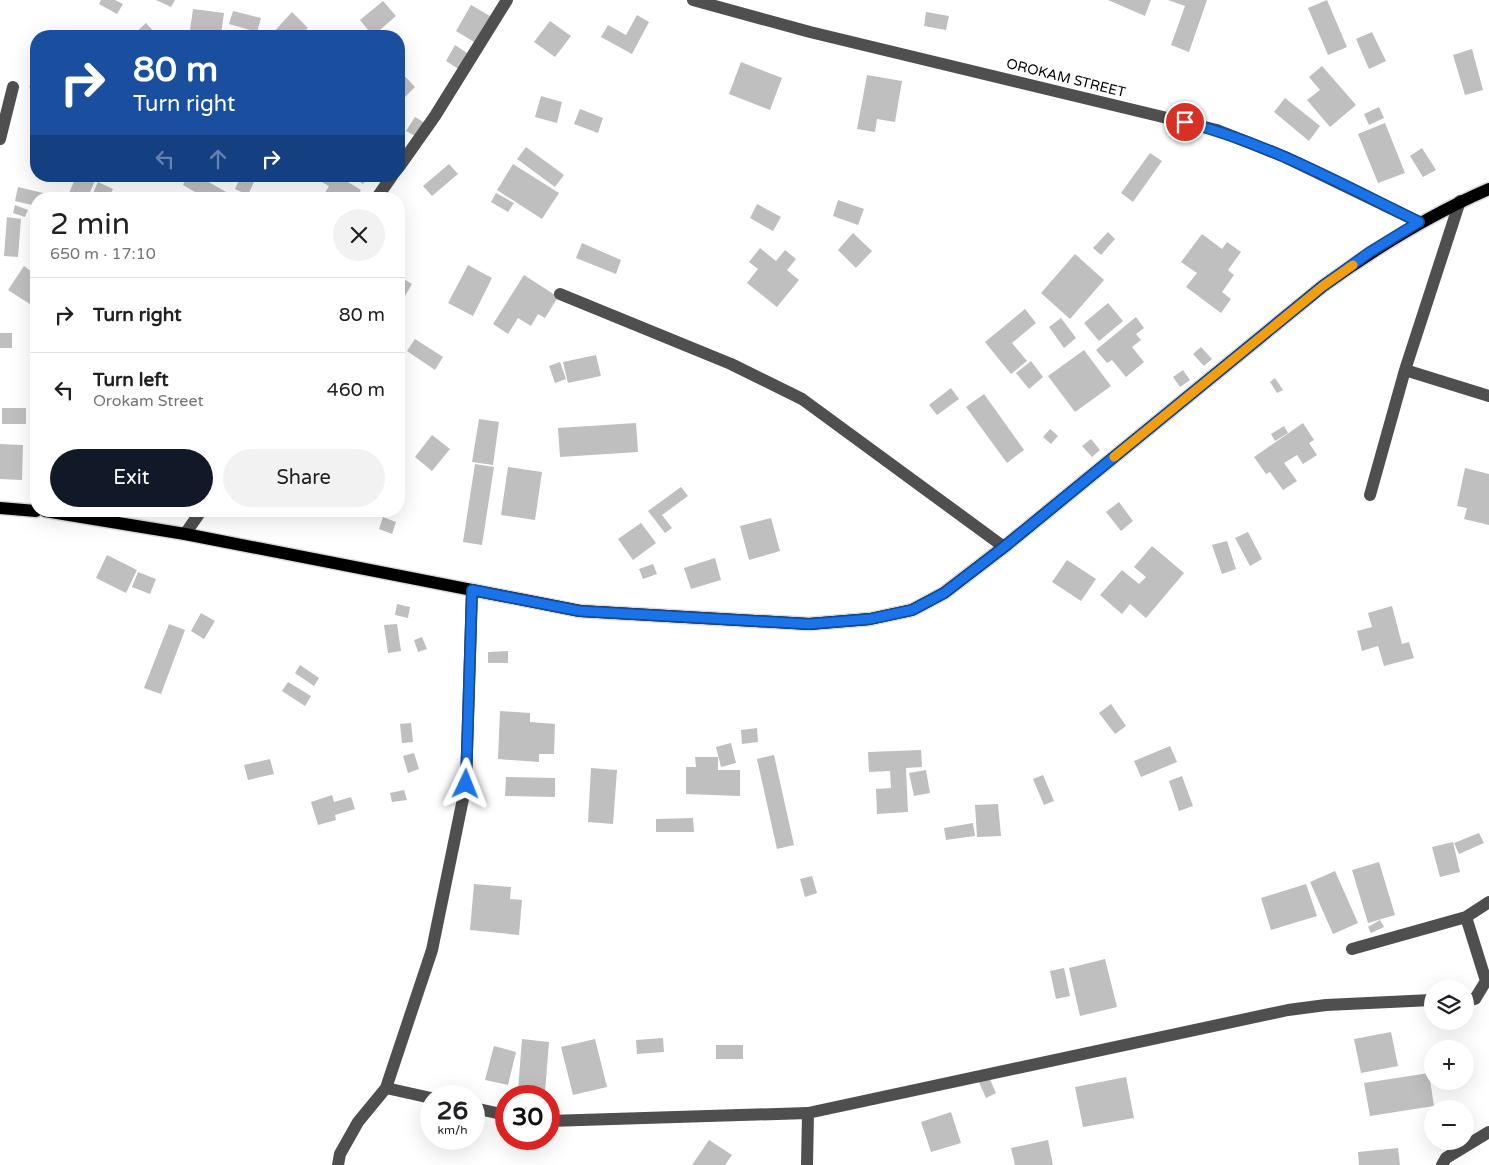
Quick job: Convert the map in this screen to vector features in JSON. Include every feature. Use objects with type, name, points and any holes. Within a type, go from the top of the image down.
[{"type":"main road","points":[[82,517],[185,534],[580,611],[809,624],[870,619],[912,610],[944,593],[1004,547],[1323,286],[1370,252],[1419,222],[1460,201],[1489,189]]},
{"type":"main road","points":[[0,508],[30,510]]},
{"type":"street","points":[[405,158],[435,116],[507,0]]},
{"type":"street","name":"OROKAM STREET","points":[[693,0],[810,32],[1217,130],[1285,157],[1419,222]]},
{"type":"street","points":[[0,139],[13,88]]},
{"type":"street","points":[[1370,495],[1404,370],[1460,201]]},
{"type":"street","points":[[560,294],[731,364],[802,400],[1004,547]]},
{"type":"street","points":[[1404,370],[1489,396]]},
{"type":"street","points":[[185,534],[197,517]]},
{"type":"street","points":[[338,1165],[340,1154],[358,1122],[386,1088],[432,950],[466,784],[472,590]]},
{"type":"street","points":[[1352,949],[1466,917],[1489,902]]},
{"type":"street","points":[[1466,917],[1486,981],[1474,998]]},
{"type":"street","points":[[560,1121],[808,1113],[1288,1010],[1326,1005],[1424,1000]]},
{"type":"street","points":[[386,1088],[420,1096]]},
{"type":"street","points":[[807,1165],[808,1113]]},
{"type":"street","points":[[1442,1165],[1446,1158],[1489,1132]]},
{"type":"building","points":[[101,0],[115,0],[123,4],[117,14],[99,4]]},
{"type":"building","points":[[156,0],[175,0],[171,7]]},
{"type":"building","points":[[1108,0],[1151,0],[1145,16]]},
{"type":"building","points":[[1168,0],[1207,0],[1189,52],[1171,45],[1185,6]]},
{"type":"building","points":[[1327,0],[1347,47],[1328,55],[1308,8]]},
{"type":"building","points":[[383,1],[396,16],[380,30],[368,30],[360,20]]},
{"type":"building","points":[[471,5],[490,16],[474,42],[456,31]]},
{"type":"building","points":[[193,9],[224,13],[222,30],[190,30]]},
{"type":"building","points":[[233,11],[261,18],[258,30],[250,30],[229,24]]},
{"type":"building","points":[[292,12],[308,28],[306,30],[276,30]]},
{"type":"building","points":[[926,12],[949,16],[946,30],[924,26]]},
{"type":"building","points":[[637,15],[649,22],[632,54],[601,37],[608,25],[626,35]]},
{"type":"building","points":[[550,21],[571,36],[555,57],[534,42]]},
{"type":"building","points":[[146,23],[152,30],[138,30]]},
{"type":"building","points":[[1372,32],[1386,61],[1369,69],[1356,39]]},
{"type":"building","points":[[455,45],[470,55],[460,70],[446,61]]},
{"type":"building","points":[[1472,49],[1483,90],[1465,95],[1453,55]]},
{"type":"building","points":[[741,62],[782,78],[770,110],[729,94]]},
{"type":"building","points":[[1322,66],[1356,105],[1330,127],[1307,100],[1320,90],[1309,77]]},
{"type":"building","points":[[867,75],[902,81],[895,122],[877,119],[875,132],[857,129]]},
{"type":"building","points":[[405,76],[415,87],[405,97]]},
{"type":"building","points":[[541,96],[562,102],[557,123],[535,117]]},
{"type":"building","points":[[1285,98],[1320,126],[1309,141],[1274,112]]},
{"type":"building","points":[[1379,107],[1384,118],[1369,125],[1364,114]]},
{"type":"building","points":[[580,109],[603,118],[598,133],[574,124]]},
{"type":"building","points":[[415,117],[425,123],[417,137],[406,131]]},
{"type":"building","points":[[1385,123],[1405,173],[1378,183],[1358,134]]},
{"type":"building","points":[[526,147],[564,175],[555,187],[517,159]]},
{"type":"building","points":[[1422,148],[1436,170],[1423,177],[1410,156]]},
{"type":"building","points":[[1150,153],[1162,161],[1133,202],[1121,193]]},
{"type":"building","points":[[449,164],[458,174],[432,196],[423,186]]},
{"type":"building","points":[[513,164],[559,193],[542,219],[497,190]]},
{"type":"building","points":[[74,182],[94,182],[90,192],[70,192]]},
{"type":"building","points":[[98,182],[113,189],[112,192],[93,192]]},
{"type":"building","points":[[184,182],[209,182],[226,192],[195,192],[183,185]]},
{"type":"building","points":[[238,182],[254,182],[249,192],[242,192],[235,189]]},
{"type":"building","points":[[322,182],[348,182],[361,190],[360,192],[326,192],[329,186]]},
{"type":"building","points":[[18,187],[39,192],[30,192],[30,205],[15,201]]},
{"type":"building","points":[[496,193],[514,203],[508,212],[491,202]]},
{"type":"building","points":[[838,200],[864,209],[858,225],[833,216]]},
{"type":"building","points":[[757,204],[781,217],[773,231],[750,218]]},
{"type":"building","points":[[15,205],[28,210],[25,217],[13,213]]},
{"type":"building","points":[[7,217],[21,219],[18,257],[4,256]]},
{"type":"building","points":[[1108,232],[1115,239],[1101,255],[1093,248]]},
{"type":"building","points":[[853,233],[872,251],[856,268],[838,250]]},
{"type":"building","points":[[1202,234],[1222,249],[1227,242],[1241,252],[1228,270],[1234,275],[1222,292],[1231,299],[1221,313],[1186,287],[1197,273],[1181,262]]},
{"type":"building","points":[[582,243],[621,260],[616,274],[576,258]]},
{"type":"building","points":[[760,248],[776,261],[785,250],[796,259],[787,270],[799,280],[777,307],[747,283],[758,269],[749,262]]},
{"type":"building","points":[[1075,254],[1104,280],[1070,319],[1041,293]]},
{"type":"building","points":[[468,265],[492,278],[473,316],[448,303]]},
{"type":"building","points":[[24,266],[30,270],[30,304],[8,290]]},
{"type":"building","points":[[524,275],[558,297],[545,318],[538,314],[531,326],[518,318],[508,334],[493,324]]},
{"type":"building","points":[[405,280],[412,284],[405,296]]},
{"type":"building","points":[[1108,303],[1123,321],[1099,341],[1084,323]]},
{"type":"building","points":[[1025,309],[1036,323],[1012,343],[1027,361],[1011,374],[985,342]]},
{"type":"building","points":[[1136,317],[1144,328],[1136,334],[1141,340],[1132,347],[1144,362],[1126,377],[1112,360],[1107,363],[1096,350]]},
{"type":"building","points":[[1061,318],[1076,338],[1064,348],[1049,327]]},
{"type":"building","points":[[0,333],[12,333],[12,348],[0,348]]},
{"type":"building","points":[[415,339],[443,357],[435,370],[407,351]]},
{"type":"building","points":[[1201,347],[1212,359],[1204,366],[1193,354]]},
{"type":"building","points":[[1084,350],[1111,386],[1075,412],[1048,376]]},
{"type":"building","points":[[596,355],[601,376],[568,383],[563,362]]},
{"type":"building","points":[[1031,361],[1043,377],[1029,389],[1016,373]]},
{"type":"building","points":[[560,362],[566,379],[555,383],[549,366]]},
{"type":"building","points":[[1183,370],[1190,380],[1180,387],[1173,377]]},
{"type":"building","points":[[1275,378],[1283,390],[1277,393],[1270,382]]},
{"type":"building","points":[[951,388],[959,399],[937,415],[929,405]]},
{"type":"building","points":[[984,394],[1024,450],[1007,463],[966,407]]},
{"type":"building","points":[[2,408],[26,408],[26,424],[2,424]]},
{"type":"building","points":[[479,419],[499,422],[493,465],[472,462]]},
{"type":"building","points":[[636,423],[638,452],[560,457],[558,428]]},
{"type":"building","points":[[1303,423],[1314,440],[1309,443],[1317,455],[1303,464],[1297,455],[1284,463],[1297,481],[1283,490],[1270,472],[1266,474],[1254,457]]},
{"type":"building","points":[[1284,426],[1288,433],[1275,441],[1271,434]]},
{"type":"building","points":[[1050,429],[1058,436],[1051,444],[1043,437]]},
{"type":"building","points":[[432,435],[450,449],[432,471],[415,457]]},
{"type":"building","points":[[1091,439],[1100,450],[1092,457],[1082,446]]},
{"type":"building","points":[[0,444],[23,445],[22,480],[0,479]]},
{"type":"building","points":[[475,464],[494,467],[482,545],[463,542]]},
{"type":"building","points":[[508,467],[542,472],[535,520],[501,515]]},
{"type":"building","points":[[1465,468],[1489,474],[1489,525],[1464,519],[1467,508],[1457,506]]},
{"type":"building","points":[[681,487],[688,496],[662,515],[672,528],[665,533],[648,511]]},
{"type":"building","points":[[1119,502],[1133,521],[1121,531],[1106,512]]},
{"type":"building","points":[[383,517],[396,522],[392,534],[379,529]]},
{"type":"building","points":[[771,518],[780,551],[749,560],[740,526]]},
{"type":"building","points":[[641,523],[656,543],[633,560],[618,539]]},
{"type":"building","points":[[1248,532],[1262,559],[1250,566],[1235,538]]},
{"type":"building","points":[[1227,541],[1236,569],[1222,574],[1212,545]]},
{"type":"building","points":[[1152,546],[1184,573],[1146,618],[1130,604],[1122,614],[1100,595],[1122,570],[1139,584],[1146,577],[1134,567]]},
{"type":"building","points":[[107,555],[137,570],[126,593],[96,578]]},
{"type":"building","points":[[715,558],[721,580],[691,589],[684,568]]},
{"type":"building","points":[[1067,560],[1096,579],[1081,601],[1052,582]]},
{"type":"building","points":[[653,564],[657,574],[643,579],[639,569]]},
{"type":"building","points":[[138,572],[156,579],[150,594],[132,587]]},
{"type":"building","points":[[397,604],[410,607],[408,618],[395,615]]},
{"type":"building","points":[[1392,606],[1402,644],[1409,642],[1414,658],[1384,666],[1378,646],[1362,651],[1357,631],[1372,627],[1368,613]]},
{"type":"building","points":[[201,613],[215,621],[204,639],[191,631]]},
{"type":"building","points":[[169,624],[185,630],[161,694],[144,688]]},
{"type":"building","points":[[397,624],[401,651],[388,653],[384,625]]},
{"type":"building","points":[[422,637],[427,649],[418,652],[414,640]]},
{"type":"building","points":[[508,651],[508,663],[488,663],[488,652]]},
{"type":"building","points":[[300,665],[319,678],[314,686],[295,673]]},
{"type":"building","points":[[288,682],[311,696],[305,706],[282,691]]},
{"type":"building","points":[[1111,704],[1126,726],[1115,734],[1099,713]]},
{"type":"building","points":[[500,711],[530,713],[530,722],[555,724],[554,754],[539,754],[539,762],[498,759]]},
{"type":"building","points":[[411,723],[413,742],[402,743],[400,724]]},
{"type":"building","points":[[757,728],[758,742],[742,744],[741,730]]},
{"type":"building","points":[[731,743],[736,763],[721,767],[716,747]]},
{"type":"building","points":[[1170,746],[1177,762],[1141,777],[1134,761]]},
{"type":"building","points":[[921,750],[922,767],[906,768],[908,812],[877,814],[876,789],[891,788],[890,771],[869,772],[868,752]]},
{"type":"building","points":[[414,753],[419,769],[408,773],[403,756]]},
{"type":"building","points":[[774,755],[794,845],[777,849],[757,759]]},
{"type":"building","points":[[695,757],[718,757],[718,770],[740,770],[740,796],[686,794],[686,767],[696,767]]},
{"type":"building","points":[[270,759],[274,774],[248,780],[244,765]]},
{"type":"building","points":[[591,768],[617,770],[613,824],[588,822]]},
{"type":"building","points":[[926,770],[930,793],[914,796],[909,773]]},
{"type":"building","points":[[1043,775],[1054,801],[1044,805],[1033,779]]},
{"type":"building","points":[[1182,776],[1193,806],[1179,811],[1169,781]]},
{"type":"building","points":[[506,777],[555,778],[555,797],[505,796]]},
{"type":"building","points":[[404,790],[407,800],[392,802],[390,793]]},
{"type":"building","points":[[332,795],[334,802],[351,797],[355,809],[335,815],[336,820],[318,825],[311,802]]},
{"type":"building","points":[[998,804],[1001,836],[977,837],[975,805]]},
{"type":"building","points":[[693,818],[694,832],[656,832],[656,819]]},
{"type":"building","points":[[973,823],[975,836],[946,840],[944,828]]},
{"type":"building","points":[[1479,833],[1484,843],[1459,854],[1454,843]]},
{"type":"building","points":[[1453,842],[1460,872],[1440,877],[1432,847]]},
{"type":"building","points":[[1379,862],[1395,915],[1368,923],[1352,870]]},
{"type":"building","points":[[1335,871],[1358,923],[1333,934],[1310,882]]},
{"type":"building","points":[[812,876],[817,893],[805,897],[800,879]]},
{"type":"building","points":[[474,884],[511,887],[510,899],[522,900],[519,935],[470,930]]},
{"type":"building","points":[[1306,884],[1317,916],[1271,930],[1261,898]]},
{"type":"building","points":[[1380,920],[1384,927],[1371,933],[1368,927]]},
{"type":"building","points":[[1105,959],[1117,1007],[1080,1016],[1069,968]]},
{"type":"building","points":[[1064,968],[1070,996],[1056,999],[1050,971]]},
{"type":"building","points":[[1391,1032],[1398,1066],[1361,1073],[1354,1039]]},
{"type":"building","points":[[663,1038],[664,1052],[637,1054],[636,1040]]},
{"type":"building","points":[[522,1039],[549,1042],[546,1085],[518,1085]]},
{"type":"building","points":[[595,1039],[607,1087],[573,1095],[561,1047]]},
{"type":"building","points":[[716,1045],[743,1045],[743,1059],[716,1059]]},
{"type":"building","points":[[494,1046],[516,1052],[508,1085],[485,1080]]},
{"type":"building","points":[[1424,1074],[1424,1090],[1432,1090],[1433,1100],[1424,1100],[1424,1108],[1370,1116],[1364,1083]]},
{"type":"building","points":[[988,1075],[996,1093],[986,1098],[978,1080]]},
{"type":"building","points":[[1126,1077],[1134,1118],[1083,1127],[1075,1087]]},
{"type":"building","points":[[951,1112],[961,1143],[931,1152],[921,1122]]},
{"type":"building","points":[[709,1140],[732,1155],[725,1165],[692,1165]]},
{"type":"building","points":[[1048,1140],[1053,1165],[1015,1165],[1011,1148]]},
{"type":"building","points":[[1398,1148],[1400,1165],[1359,1165],[1358,1152]]},
{"type":"slow traffic","points":[[1114,457],[1323,286],[1353,265]]},
{"type":"route","points":[[466,784],[472,590],[580,611],[809,624],[870,619],[912,610],[944,593],[1004,547],[1323,286],[1370,252],[1419,222],[1285,157],[1217,130],[1185,122]]}]
